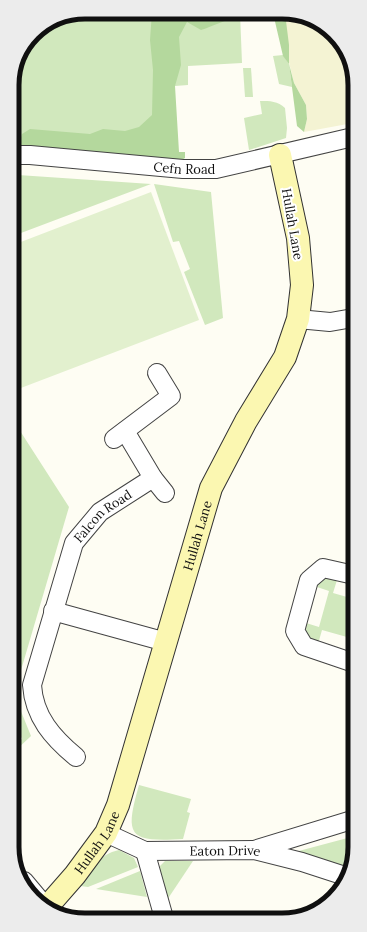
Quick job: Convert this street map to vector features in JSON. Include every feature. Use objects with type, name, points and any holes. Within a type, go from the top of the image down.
[{"type":"street","name":"Cefn Road","points":[[19,155],[183,169],[216,169],[348,138]]},
{"type":"street","name":"Hullah Lane","points":[[50,903],[75,875],[106,833],[118,805],[211,488],[246,421],[285,357],[298,319],[302,285],[298,238],[280,155]]},
{"type":"street","points":[[298,319],[330,322],[348,319]]},
{"type":"street","points":[[157,373],[171,396],[120,435],[165,493]]},
{"type":"street","name":"Falcon Road","points":[[76,757],[57,750],[37,712],[33,699],[32,685],[74,543],[100,512],[153,478]]},
{"type":"street","points":[[348,574],[323,568],[309,580],[295,631],[304,646],[348,661]]},
{"type":"street","points":[[53,611],[166,642]]},
{"type":"street","points":[[254,850],[348,821]]},
{"type":"street","name":"Eaton Drive","points":[[106,833],[145,851],[254,850],[302,862],[342,875]]},
{"type":"street","points":[[145,851],[163,913]]},
{"type":"green space","points":[[152,19],[229,19],[201,30],[187,22],[179,37],[181,65],[175,86],[179,152],[185,152],[185,158],[180,161],[21,145],[20,141],[22,134],[30,129],[90,134],[103,129],[125,131],[139,127],[152,115],[153,70],[150,40]]},
{"type":"green space","points":[[169,19],[165,153],[19,139],[19,80],[21,68],[26,56],[41,35],[64,22],[76,20]]},
{"type":"green space","points":[[174,19],[240,19],[242,63],[188,66],[188,85],[175,86]]},
{"type":"green space","points":[[274,19],[286,19],[289,45],[289,64],[283,56]]},
{"type":"green space","points":[[278,19],[295,20],[315,28],[329,38],[339,52],[346,68],[348,85],[348,124],[304,132],[307,119],[306,105],[294,83]]},
{"type":"green space","points":[[283,55],[289,64],[292,87],[279,84],[273,56]]},
{"type":"green space","points":[[289,64],[294,83],[306,105],[307,119],[304,132],[297,126]]},
{"type":"green space","points":[[243,68],[251,68],[253,97],[245,97]]},
{"type":"green space","points":[[260,101],[270,101],[285,108],[287,128],[286,138],[249,150],[244,118],[262,114]]},
{"type":"green space","points":[[19,175],[151,184],[19,234]]},
{"type":"green space","points":[[154,184],[211,192],[223,318],[205,325],[184,272],[190,269],[179,241],[173,242]]},
{"type":"green space","points":[[151,192],[199,320],[19,389],[19,243]]},
{"type":"green space","points":[[19,429],[69,507],[19,677]]},
{"type":"green space","points":[[326,577],[337,580],[333,593],[348,597],[348,637],[322,630],[318,644],[312,642],[305,634],[306,623],[319,627],[329,591],[317,587]]},
{"type":"green space","points":[[19,706],[31,736],[19,747],[19,741],[22,739],[19,733]]},
{"type":"green space","points":[[139,785],[191,799],[187,812],[190,813],[183,839],[151,839],[141,837],[135,833],[132,826],[132,816]]},
{"type":"green space","points":[[348,838],[348,852],[344,868],[295,852]]},
{"type":"green space","points":[[119,850],[134,858],[138,867],[88,887],[80,886],[101,859],[112,852]]},
{"type":"green space","points":[[165,861],[193,861],[163,906],[157,869]]},
{"type":"green space","points":[[140,871],[147,897],[96,889]]}]
